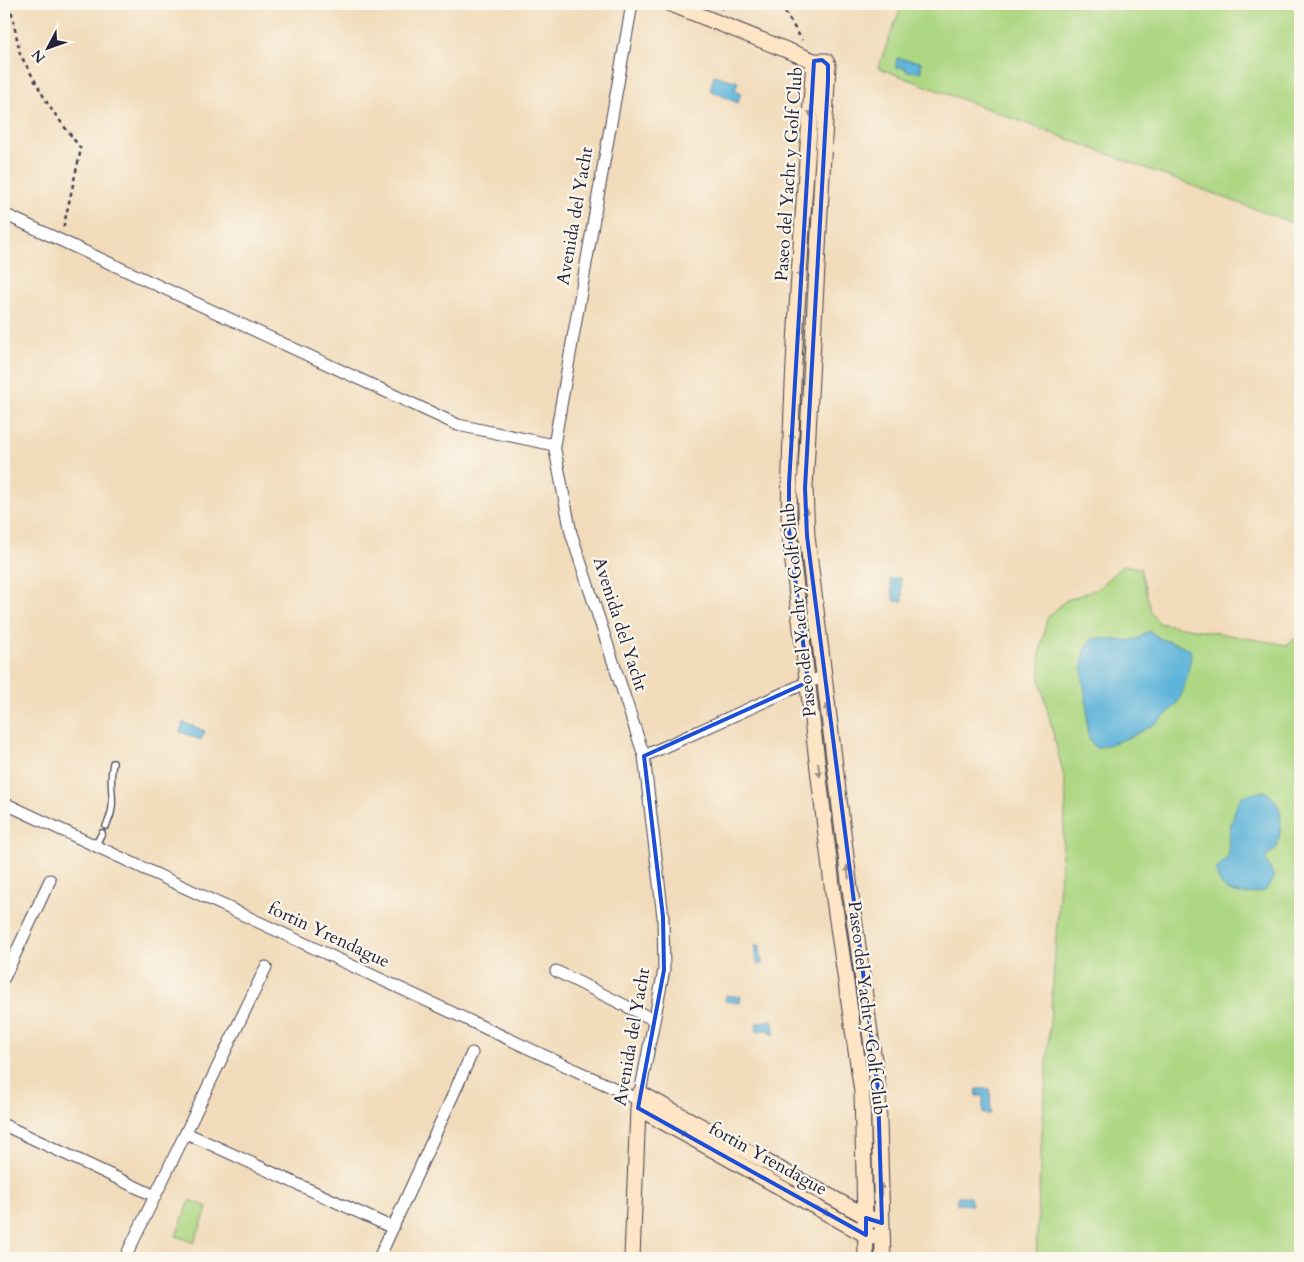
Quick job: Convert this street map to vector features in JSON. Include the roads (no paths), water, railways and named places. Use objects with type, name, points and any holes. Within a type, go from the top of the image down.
[{"type":"main road","points":[[671,4],[821,63]]},
{"type":"main road","name":"Paseo del Yacht y Golf Club","points":[[821,63],[806,488],[807,536],[823,677],[878,1089],[883,1258]]},
{"type":"main road","name":"Paseo del Yacht y Golf Club","points":[[821,63],[789,493],[789,530],[833,893],[862,1092],[866,1258]]},
{"type":"main road","name":"fortin Yrendague","points":[[639,1100],[866,1218],[882,1223]]},
{"type":"main road","name":"fortin Yrendague","points":[[639,1100],[866,1235],[882,1239]]},
{"type":"main road","name":"Avenida del Yacht","points":[[632,1258],[639,1100]]},
{"type":"street","name":"Avenida del Yacht","points":[[632,4],[554,444],[571,533],[644,756],[663,917],[664,970],[639,1100]]},
{"type":"street","points":[[4,214],[458,425],[554,444]]},
{"type":"street","points":[[644,756],[823,677]]},
{"type":"street","name":"fortin Yrendague","points":[[4,803],[639,1100]]},
{"type":"street","points":[[4,978],[50,880]]},
{"type":"street","points":[[127,1258],[266,967]]},
{"type":"street","points":[[556,971],[654,1020]]},
{"type":"street","points":[[379,1258],[472,1053]]},
{"type":"street","points":[[4,1125],[155,1196]]},
{"type":"street","points":[[186,1133],[393,1228]]},
{"type":"lane","points":[[106,826],[114,803],[110,779],[113,763]]},
{"type":"lane","points":[[95,846],[102,833]]},
{"type":"water","points":[[897,58],[921,62],[921,72],[906,71],[906,68],[896,67]]},
{"type":"water","points":[[714,75],[738,82],[735,91],[741,94],[737,103],[710,90]]},
{"type":"water","points":[[900,578],[903,601],[894,601],[890,579]]},
{"type":"water","points":[[1149,631],[1161,639],[1190,650],[1191,657],[1180,698],[1165,716],[1154,724],[1119,741],[1096,748],[1089,739],[1087,729],[1087,708],[1082,664],[1087,648],[1092,639],[1131,640]]},
{"type":"water","points":[[183,722],[205,731],[201,740],[180,732]]},
{"type":"water","points":[[1264,791],[1276,802],[1281,816],[1277,848],[1265,858],[1274,877],[1266,890],[1249,894],[1234,893],[1222,885],[1216,870],[1229,855],[1228,841],[1231,825],[1242,796]]},
{"type":"water","points":[[760,945],[762,964],[757,964],[755,946]]},
{"type":"water","points":[[726,995],[741,997],[740,1003],[725,1001]]},
{"type":"water","points":[[772,1020],[775,1034],[770,1034],[769,1029],[757,1032],[756,1023]]},
{"type":"water","points":[[977,1089],[990,1089],[991,1114],[983,1114],[983,1096],[976,1096]]},
{"type":"water","points":[[957,1197],[970,1197],[972,1205],[957,1204]]}]
